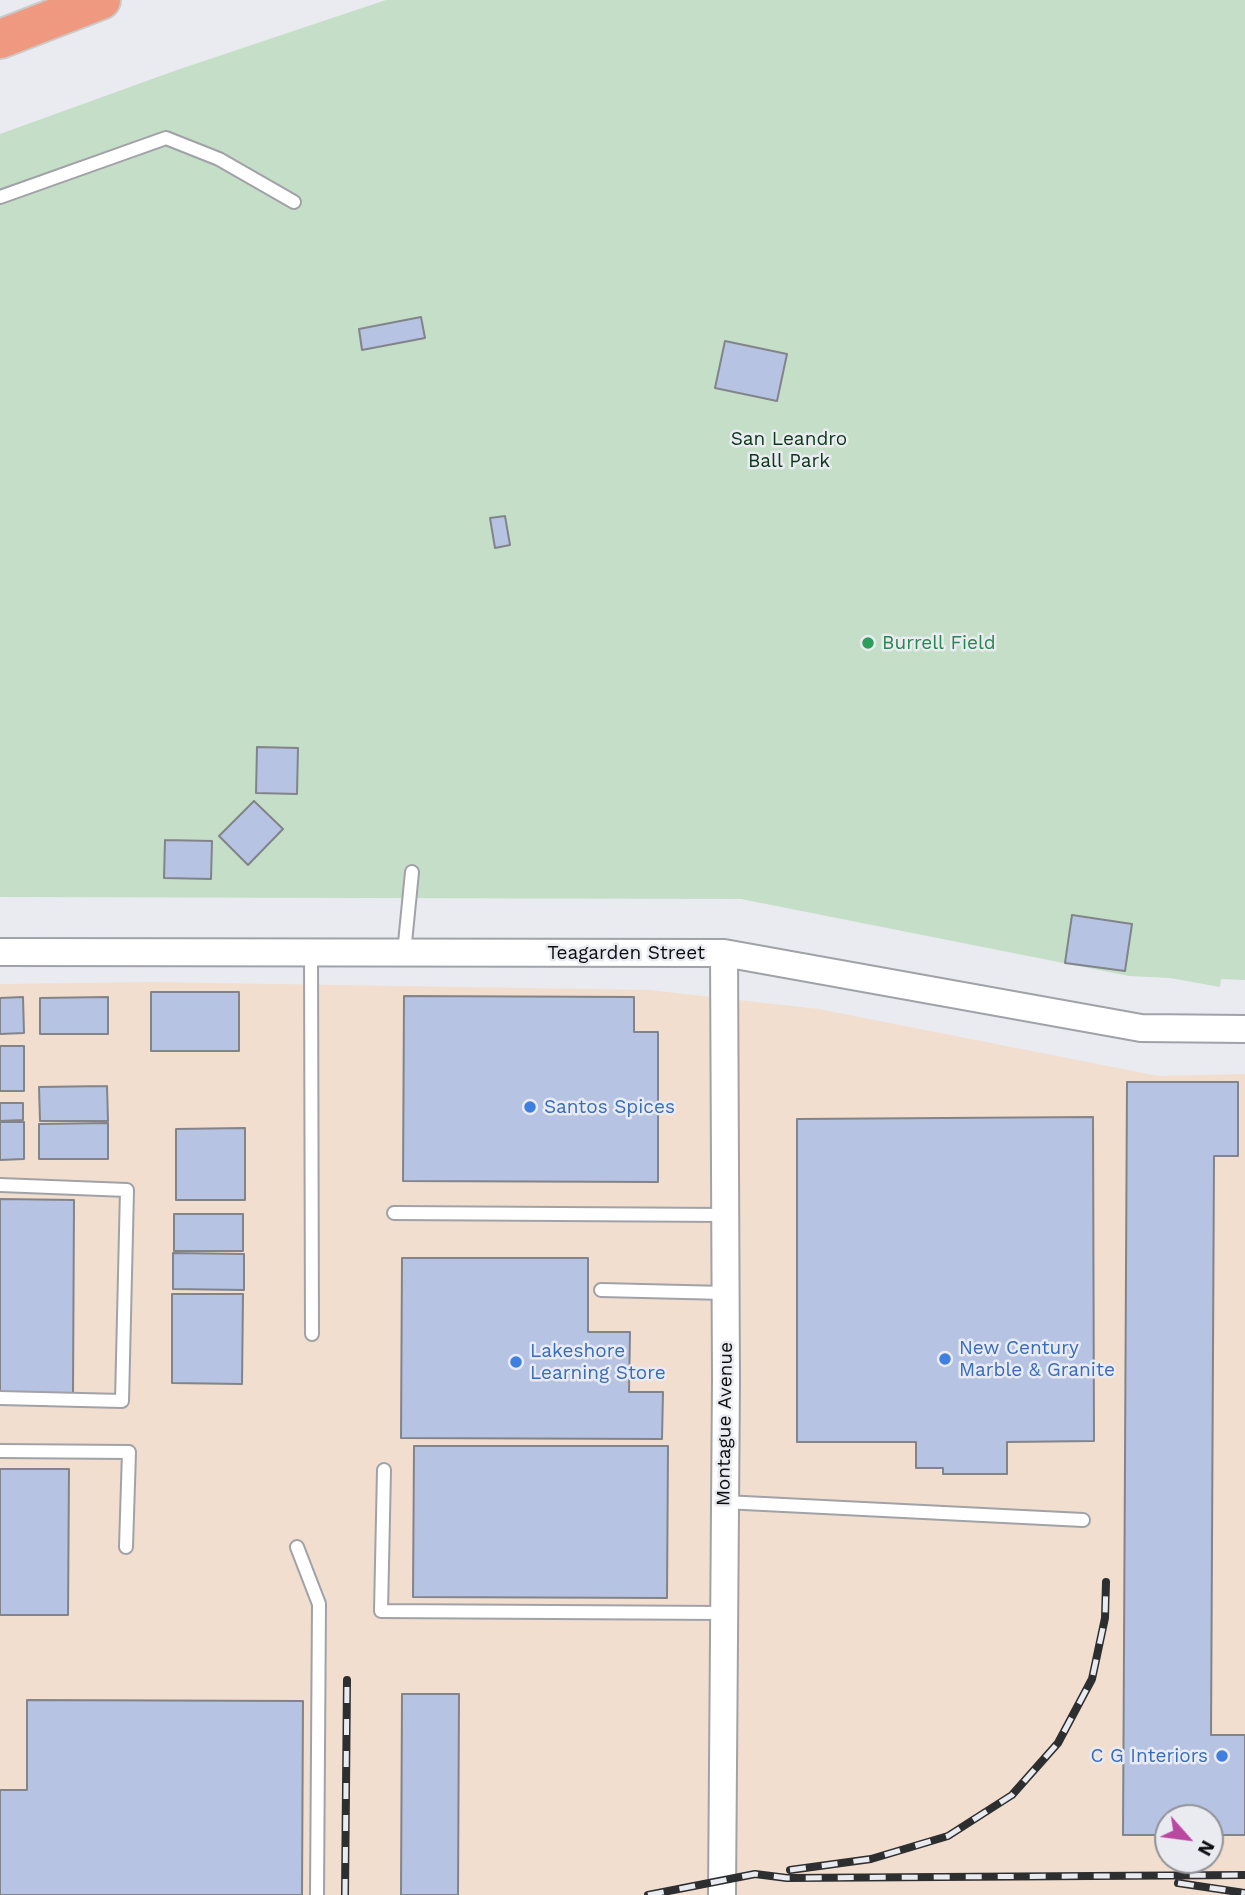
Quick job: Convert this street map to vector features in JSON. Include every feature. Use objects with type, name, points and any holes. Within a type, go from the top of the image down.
[{"type":"highway","points":[[0,39],[101,0]]},
{"type":"street","name":"Teagarden Street","points":[[0,952],[724,953],[1141,1028],[1245,1029]]},
{"type":"street","name":"Montague Avenue","points":[[722,1895],[726,1293],[724,953]]},
{"type":"lane","points":[[0,197],[166,138],[219,159],[294,202]]},
{"type":"lane","points":[[404,953],[412,872]]},
{"type":"lane","points":[[311,953],[313,1334]]},
{"type":"lane","points":[[0,1185],[127,1189],[122,1401],[0,1398]]},
{"type":"lane","points":[[394,1213],[724,1215]]},
{"type":"lane","points":[[601,1290],[726,1293]]},
{"type":"lane","points":[[0,1451],[129,1452],[125,1547]]},
{"type":"lane","points":[[384,1470],[381,1611],[723,1613]]},
{"type":"lane","points":[[724,1502],[1083,1520]]},
{"type":"lane","points":[[297,1547],[319,1604],[317,1895]]},
{"type":"shaded area","points":[[153,982],[649,990],[819,1009],[1158,1076],[1245,1074],[1245,1895],[0,1895],[0,984]]},
{"type":"green space","name":"San Leandro Ball Park","points":[[386,0],[1245,0],[1245,980],[1221,979],[1220,987],[1170,978],[1129,976],[741,899],[0,897],[0,134],[177,70]]},
{"type":"building","points":[[421,317],[425,338],[362,350],[359,329]]},
{"type":"building","points":[[725,341],[787,354],[777,401],[715,388]]},
{"type":"building","points":[[505,516],[510,545],[495,548],[490,518]]},
{"type":"building","points":[[257,747],[298,748],[297,794],[256,793]]},
{"type":"building","points":[[254,801],[283,829],[248,865],[219,836]]},
{"type":"building","points":[[165,840],[212,841],[211,879],[164,878]]},
{"type":"building","points":[[1072,915],[1132,924],[1125,971],[1065,963]]},
{"type":"building","points":[[151,992],[239,992],[239,1051],[151,1051]]},
{"type":"building","name":"Santos Spices","points":[[404,996],[634,997],[634,1032],[658,1032],[658,1182],[403,1181]]},
{"type":"building","points":[[23,997],[24,1033],[0,1034],[0,998]]},
{"type":"building","points":[[108,997],[108,1034],[40,1034],[40,998]]},
{"type":"building","points":[[0,1046],[24,1046],[24,1091],[0,1091]]},
{"type":"building","points":[[1127,1082],[1238,1082],[1238,1156],[1214,1156],[1211,1735],[1245,1735],[1245,1835],[1224,1835],[1224,1804],[1154,1804],[1154,1835],[1123,1835]]},
{"type":"building","points":[[107,1086],[108,1121],[40,1121],[39,1087]]},
{"type":"building","points":[[0,1103],[23,1103],[23,1120],[0,1121]]},
{"type":"building","name":"New Century Marble & Granite","points":[[1093,1117],[1094,1441],[1007,1442],[1007,1474],[943,1474],[943,1468],[916,1468],[916,1442],[797,1442],[797,1119]]},
{"type":"building","points":[[0,1122],[24,1122],[24,1159],[0,1160]]},
{"type":"building","points":[[108,1123],[108,1159],[39,1159],[39,1124]]},
{"type":"building","points":[[245,1128],[245,1200],[176,1200],[176,1129]]},
{"type":"building","points":[[0,1199],[74,1200],[73,1393],[0,1393]]},
{"type":"building","points":[[174,1214],[243,1214],[243,1251],[174,1251]]},
{"type":"building","points":[[173,1253],[244,1254],[244,1290],[173,1289]]},
{"type":"building","name":"Lakeshore Learning Store","points":[[402,1258],[588,1258],[588,1332],[630,1332],[629,1392],[663,1392],[662,1439],[401,1438]]},
{"type":"building","points":[[172,1294],[243,1294],[242,1384],[172,1383]]},
{"type":"building","points":[[414,1446],[668,1446],[667,1598],[413,1597]]},
{"type":"building","points":[[0,1469],[69,1469],[68,1615],[0,1615]]},
{"type":"building","points":[[402,1694],[459,1694],[458,1895],[401,1895]]},
{"type":"building","points":[[27,1700],[303,1701],[302,1895],[0,1895],[0,1790],[27,1790]]},
{"type":"railway","points":[[790,1870],[871,1859],[948,1836],[1012,1795],[1058,1743],[1092,1679],[1105,1618],[1106,1582]]},
{"type":"railway","points":[[345,1895],[347,1680]]},
{"type":"railway","points":[[648,1895],[755,1874],[787,1878],[1245,1875]]},
{"type":"railway","points":[[1178,1883],[1245,1893]]},
{"type":"place","name":"Burrell Field","points":[[868,643]]},
{"type":"place","name":"Santos Spices","points":[[530,1107]]},
{"type":"place","name":"New Century Marble & Granite","points":[[945,1359]]},
{"type":"place","name":"Lakeshore Learning Store","points":[[516,1362]]},
{"type":"place","name":"C G Interiors","points":[[1222,1756]]}]
